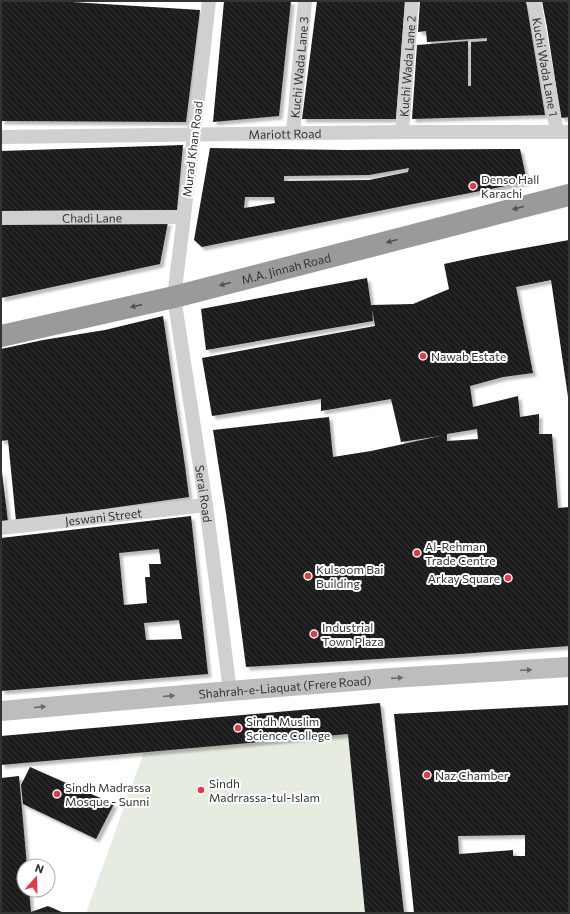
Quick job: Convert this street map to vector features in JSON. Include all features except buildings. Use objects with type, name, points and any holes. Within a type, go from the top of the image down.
[{"type":"highway","name":"M.A. Jinnah Road","points":[[1,336],[174,297],[569,195]]},
{"type":"main road","name":"Shahrah-e-Liaquat (Frere Road)","points":[[1,711],[391,678],[569,667]]},
{"type":"street","name":"Murad Khan Road","points":[[174,297],[209,1]]},
{"type":"street","name":"Kuchi Wada Lane 3","points":[[293,133],[305,1]]},
{"type":"street","name":"Kuchi Wada Lane 2","points":[[402,132],[412,1]]},
{"type":"street","name":"Kuchi Wada Lane 1","points":[[534,1],[563,132]]},
{"type":"street","name":"Mariott Road","points":[[1,137],[402,132],[563,132]]},
{"type":"street","name":"Chadi Lane","points":[[1,218],[184,217]]},
{"type":"street","name":"Serai Road","points":[[174,297],[206,504],[230,691]]},
{"type":"street","name":"Jeswani Street","points":[[1,528],[206,504]]},
{"type":"shaded area","points":[[348,734],[365,913],[86,913],[144,752]]},
{"type":"place","name":"Denso Hall Karachi","points":[[473,186]]},
{"type":"place","name":"Nawab Estate","points":[[423,356]]},
{"type":"place","name":"Al-Rehman Trade Centre","points":[[417,553]]},
{"type":"place","name":"Kulsoom Bai Building","points":[[308,576]]},
{"type":"place","name":"Arkay Square","points":[[508,578]]},
{"type":"place","name":"Industrial Town Plaza","points":[[314,634]]},
{"type":"place","name":"Sindh Muslim Science College","points":[[238,728]]},
{"type":"place","name":"Naz Chamber","points":[[427,775]]},
{"type":"place","name":"Sindh Madrrassa-tul-Islam","points":[[201,790]]},
{"type":"place","name":"Sindh Madrassa Mosque - Sunni","points":[[57,794]]}]
